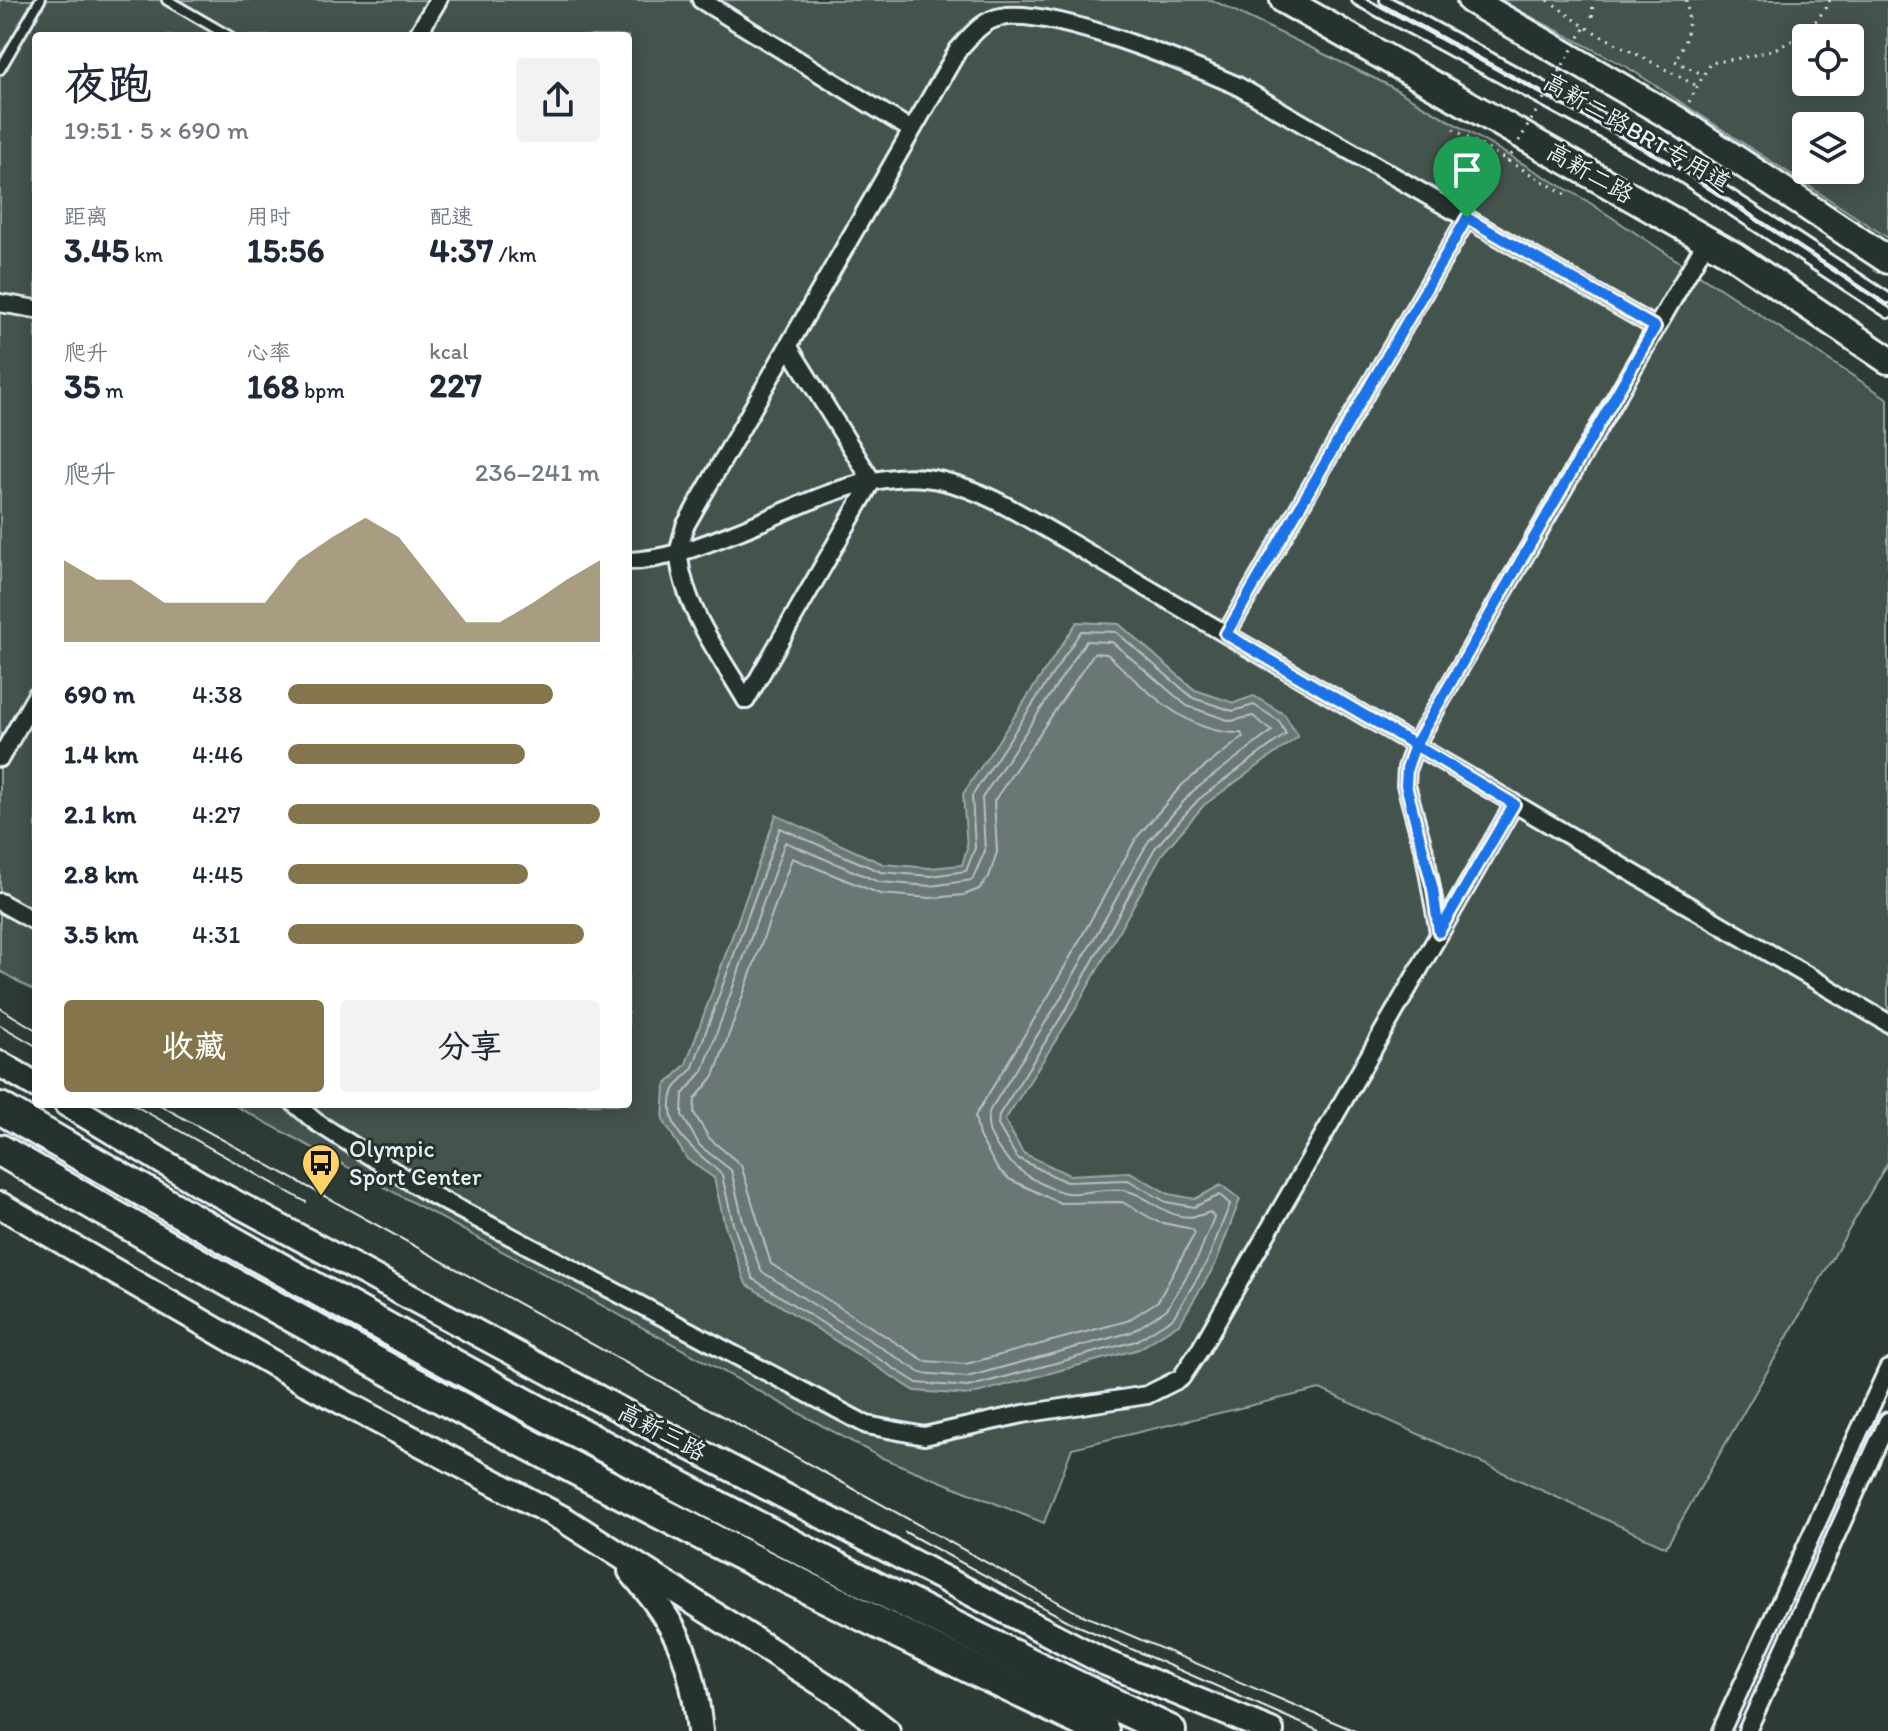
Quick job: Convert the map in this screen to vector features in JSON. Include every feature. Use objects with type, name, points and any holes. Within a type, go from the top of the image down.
[{"type":"highway","name":"高新三路","points":[[0,1108],[169,1207],[593,1442],[829,1564],[1170,1731]]},
{"type":"highway","points":[[0,1150],[179,1254],[579,1473],[1103,1731]]},
{"type":"main road","name":"高新二路","points":[[1284,0],[1707,240],[1888,360]]},
{"type":"main road","points":[[1471,0],[1677,120],[1888,260]]},
{"type":"main road","points":[[0,1064],[32,1083]]},
{"type":"main road","name":"高新三路","points":[[74,1108],[200,1184],[705,1455],[1106,1663],[1271,1731]]},
{"type":"main road","points":[[0,1205],[307,1383],[509,1489],[614,1551],[842,1696],[887,1731]]},
{"type":"main road","points":[[614,1551],[663,1608],[682,1644],[694,1680],[700,1731]]},
{"type":"street","points":[[419,32],[438,0]]},
{"type":"street","points":[[701,0],[910,129]]},
{"type":"street","points":[[872,481],[746,700],[703,626],[684,581],[678,554],[685,526],[958,50],[976,30],[997,17],[1043,17],[1182,61],[1236,85],[1655,327]]},
{"type":"street","points":[[1226,634],[1467,218]]},
{"type":"street","points":[[1439,932],[1428,866],[1406,785],[1407,768],[1415,745],[1707,240]]},
{"type":"street","points":[[0,303],[32,308]]},
{"type":"street","points":[[789,347],[872,481]]},
{"type":"street","points":[[632,560],[678,554],[872,481],[942,481],[1001,503],[1888,1023]]},
{"type":"street","points":[[0,758],[32,703]]},
{"type":"street","points":[[300,1108],[316,1122],[425,1191],[867,1425],[924,1436],[1023,1414],[1147,1395],[1181,1378],[1514,804]]},
{"type":"street","points":[[0,902],[32,920]]},
{"type":"street","points":[[1721,1731],[1888,1369]]},
{"type":"street","points":[[1747,1731],[1888,1421]]},
{"type":"lane","points":[[0,69],[40,0]]},
{"type":"lane","points":[[167,0],[222,32]]},
{"type":"lane","name":"高新二路BRT专用道","points":[[1357,0],[1672,171],[1888,313]]},
{"type":"lane","name":"高新二路BRT专用道","points":[[1385,0],[1676,159],[1888,298]]},
{"type":"path","points":[[1548,0],[1585,27],[1698,86]]},
{"type":"path","points":[[1592,17],[1593,0]]},
{"type":"path","points":[[1686,0],[1691,22],[1686,42],[1675,61],[1704,75]]},
{"type":"path","points":[[1677,120],[1710,63],[1771,53],[1800,39],[1821,18],[1830,0]]},
{"type":"path","points":[[1507,162],[1585,27]]},
{"type":"path","points":[[1453,129],[1565,194]]},
{"type":"shaded area","points":[[0,0],[1212,0],[1386,84],[1587,201],[1888,399],[1888,1162],[1666,1547],[1320,1389],[1072,1448],[1044,1523],[880,1457],[239,1108],[632,1108],[632,32],[32,32],[32,990],[0,971]]},
{"type":"shaded area","points":[[1499,0],[1888,0],[1888,238],[1806,184],[1864,184],[1864,112],[1792,112],[1792,175],[1627,67]]},
{"type":"water","points":[[1077,622],[1119,624],[1195,690],[1234,703],[1254,696],[1285,715],[1298,737],[1204,805],[1162,854],[1075,1010],[1005,1120],[1023,1153],[1069,1175],[1130,1172],[1169,1194],[1195,1199],[1221,1185],[1240,1199],[1215,1265],[1180,1323],[1139,1349],[969,1395],[915,1391],[746,1284],[725,1226],[714,1178],[687,1159],[663,1120],[665,1086],[686,1064],[776,815],[883,864],[930,868],[962,865],[967,848],[963,794]]},
{"type":"tram line","points":[[0,1008],[32,1028]]},
{"type":"tram line","points":[[0,1025],[32,1044]]},
{"type":"tram line","points":[[139,1108],[306,1202]]},
{"type":"tram line","points":[[165,1108],[1078,1613],[1355,1731]]},
{"type":"tram line","points":[[905,1532],[1072,1623],[1319,1731]]},
{"type":"place","name":"Olympic Sport Center","points":[[321,1197]]},
{"type":"route","points":[[1467,218],[1226,634],[1415,745],[1407,768],[1406,785],[1433,889],[1439,932],[1514,804],[1415,745],[1655,327],[1467,218]]}]
